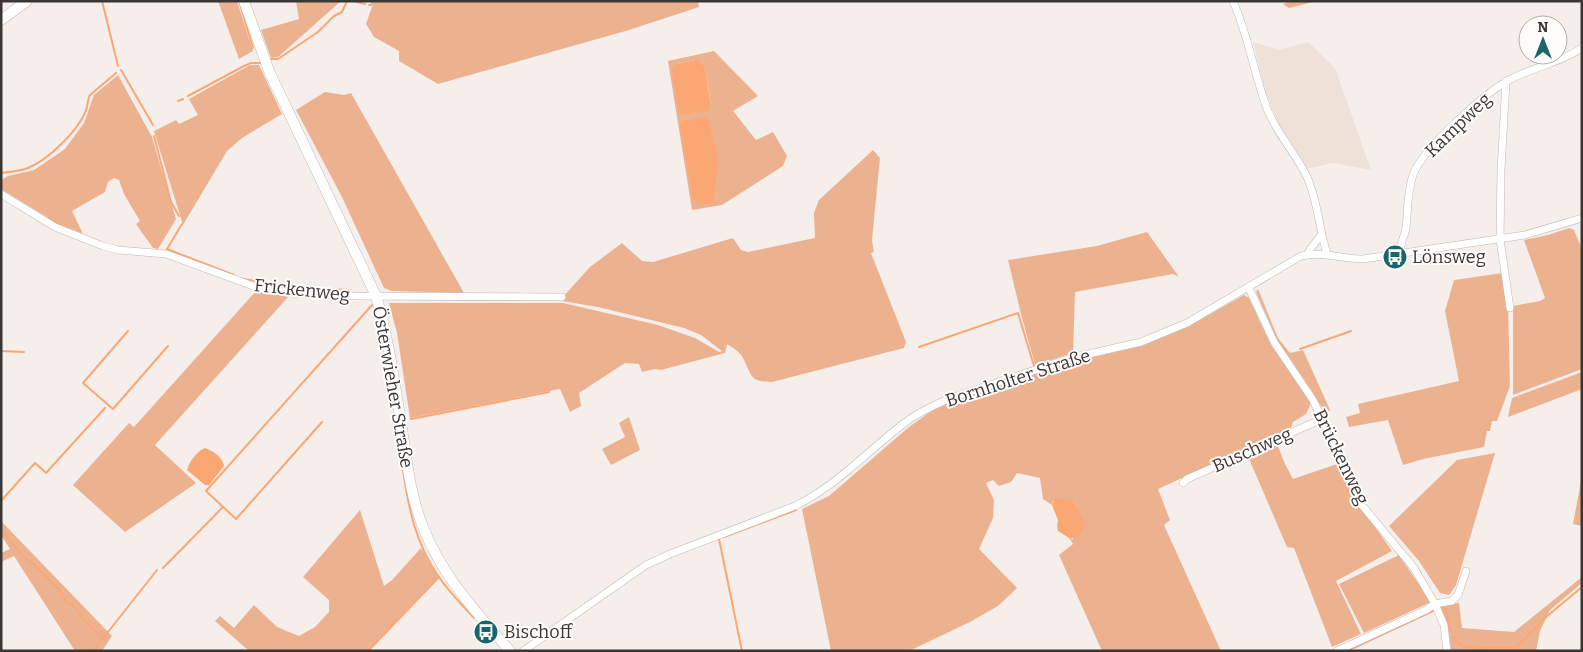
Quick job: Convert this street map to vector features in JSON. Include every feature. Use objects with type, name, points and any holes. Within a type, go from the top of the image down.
[{"type":"street","points":[[1,20],[27,1]]},
{"type":"street","name":"Österwieher Straße","points":[[244,1],[269,71],[376,296],[386,334],[410,480],[423,527],[450,580],[510,651]]},
{"type":"street","points":[[1233,1],[1248,40],[1258,81],[1269,112],[1307,178],[1316,205],[1321,235],[1327,254]]},
{"type":"street","name":"Kampweg","points":[[1400,253],[1406,231],[1409,194],[1413,174],[1420,162],[1455,123],[1506,81],[1527,70],[1570,56],[1582,48]]},
{"type":"street","points":[[1506,81],[1501,170],[1500,239],[1510,308]]},
{"type":"street","name":"Frickenweg","points":[[1,194],[54,226],[104,246],[118,250],[166,254],[259,288],[289,292],[376,296],[562,297]]},
{"type":"street","name":"Bornholter Straße","points":[[523,651],[646,565],[795,506],[813,497],[905,422],[929,408],[967,391],[1071,358],[1141,342],[1187,323],[1301,256],[1327,254],[1348,259],[1363,259],[1540,232],[1582,218]]},
{"type":"street","points":[[1308,255],[1321,235]]},
{"type":"street","name":"Brückenweg","points":[[1249,288],[1274,342],[1313,400],[1361,504],[1414,568],[1435,604],[1444,625],[1448,651]]},
{"type":"street","name":"Buschweg","points":[[1183,483],[1187,479],[1322,419]]},
{"type":"street","points":[[1337,651],[1426,610],[1435,604],[1452,601],[1458,596],[1466,571]]},
{"type":"shaded area","points":[[218,1],[237,1],[253,51],[239,59]]},
{"type":"shaded area","points":[[296,1],[341,1],[278,57],[271,58],[261,30],[299,19]]},
{"type":"shaded area","points":[[374,1],[698,1],[699,7],[629,30],[438,84],[399,61],[399,51],[374,37],[366,24]]},
{"type":"shaded area","points":[[1289,1],[1317,1],[1289,8],[1283,4]]},
{"type":"shaded area","points":[[1253,42],[1279,50],[1308,42],[1335,68],[1371,170],[1333,163],[1306,169],[1281,129],[1265,91]]},
{"type":"shaded area","points":[[714,51],[758,96],[733,111],[756,140],[773,132],[787,156],[783,166],[722,205],[692,210],[668,61]],"holes":[[[700,60],[705,67],[711,105],[709,110],[677,64]]]},
{"type":"shaded area","points":[[700,60],[705,67],[711,106],[709,110],[681,115],[678,111],[672,69],[677,64]]},
{"type":"shaded area","points":[[250,65],[259,65],[282,114],[242,138],[227,151],[183,225],[154,131],[176,120],[179,124],[198,115],[189,99]]},
{"type":"shaded area","points":[[118,75],[152,137],[176,219],[158,249],[153,248],[136,224],[140,221],[124,194],[119,180],[114,178],[108,182],[105,192],[72,211],[83,234],[55,222],[1,189],[1,180],[8,176],[34,170],[65,149],[84,123],[94,95]]},
{"type":"shaded area","points":[[325,92],[344,95],[351,93],[464,293],[392,291],[384,288],[342,197],[296,110]]},
{"type":"shaded area","points":[[705,116],[708,119],[718,158],[714,203],[703,204],[697,203],[693,199],[680,125],[682,121]]},
{"type":"shaded area","points":[[873,150],[880,158],[872,240],[874,252],[871,253],[906,342],[904,348],[772,382],[765,382],[753,377],[743,357],[737,350],[727,344],[725,353],[661,370],[655,369],[642,372],[639,364],[625,363],[579,393],[581,406],[570,412],[560,389],[410,418],[397,333],[389,303],[563,303],[658,325],[695,338],[719,352],[722,351],[701,335],[684,328],[598,307],[562,301],[388,300],[387,297],[562,298],[590,267],[622,243],[642,261],[653,262],[733,238],[741,250],[748,252],[815,238],[814,213],[819,200]]},
{"type":"shaded area","points":[[1569,228],[1574,230],[1582,249],[1582,369],[1513,395],[1513,306],[1540,301],[1545,298],[1524,240]]},
{"type":"shaded area","points":[[1147,232],[1179,277],[1173,274],[1075,292],[1073,353],[1035,365],[1008,260],[1097,246]]},
{"type":"shaded area","points":[[1503,273],[1508,307],[1510,386],[1497,421],[1492,421],[1490,431],[1487,431],[1484,447],[1423,459],[1403,465],[1388,420],[1349,427],[1346,417],[1360,413],[1358,404],[1459,381],[1445,311],[1454,280]]},
{"type":"shaded area","points":[[1258,289],[1278,338],[1290,353],[1303,350],[1330,410],[1326,413],[1280,347],[1256,292]]},
{"type":"shaded area","points":[[256,291],[289,296],[155,445],[196,483],[125,532],[73,485],[129,423],[134,427]]},
{"type":"shaded area","points":[[1244,295],[1249,298],[1271,345],[1311,403],[1306,414],[1293,422],[1291,428],[1158,489],[1170,520],[1164,525],[1221,651],[1102,651],[1059,555],[1073,544],[1069,538],[1073,539],[1077,507],[1073,500],[1053,501],[1052,505],[1043,499],[1040,478],[1017,473],[1011,482],[999,486],[993,480],[986,483],[994,500],[993,518],[979,549],[1017,588],[998,606],[970,622],[909,651],[831,651],[802,509],[829,496],[909,427],[930,412],[954,400],[1071,362],[1142,346],[1189,326]]},
{"type":"shaded area","points":[[1582,372],[1582,389],[1508,417],[1512,398]]},
{"type":"shaded area","points":[[629,417],[640,450],[611,465],[602,449],[625,437],[619,423]]},
{"type":"shaded area","points":[[1276,441],[1293,479],[1340,463],[1352,494],[1392,551],[1336,581],[1361,634],[1332,647],[1294,548],[1287,547],[1247,454]]},
{"type":"shaded area","points":[[205,448],[219,457],[224,466],[209,485],[205,485],[187,470],[194,457]]},
{"type":"shaded area","points":[[1495,453],[1456,585],[1449,595],[1440,593],[1419,561],[1389,526],[1457,460]]},
{"type":"shaded area","points":[[1582,476],[1582,526],[1573,524]]},
{"type":"shaded area","points":[[1055,498],[1073,500],[1079,510],[1084,524],[1077,538],[1069,538],[1058,531],[1058,520],[1052,505]]},
{"type":"shaded area","points":[[360,510],[384,586],[392,580],[421,548],[438,577],[367,651],[249,651],[215,621],[220,616],[234,628],[254,605],[277,627],[299,636],[315,627],[329,612],[329,600],[303,577]]},
{"type":"shaded area","points":[[1,521],[112,636],[102,651],[75,651],[14,556],[1,562],[1,553],[10,549],[1,535]]},
{"type":"shaded area","points":[[1399,555],[1431,602],[1364,633],[1339,584]]},
{"type":"shaded area","points":[[1582,577],[1582,583],[1550,610],[1540,631],[1536,651],[1451,651],[1440,605],[1459,603],[1462,628],[1514,632]]},
{"type":"waterway","points":[[102,1],[118,66]]},
{"type":"waterway","points":[[239,1],[253,48]]},
{"type":"waterway","points":[[271,59],[278,59],[318,32],[334,16],[342,12],[347,1]]},
{"type":"waterway","points":[[353,1],[365,4]]},
{"type":"waterway","points":[[369,5],[373,1]]},
{"type":"waterway","points":[[188,96],[244,66],[251,63],[260,63]]},
{"type":"waterway","points":[[121,70],[153,125]]},
{"type":"waterway","points":[[1,173],[28,168],[45,158],[62,144],[82,118],[90,95],[116,73]]},
{"type":"waterway","points":[[178,101],[183,99]]},
{"type":"waterway","points":[[154,136],[171,202],[179,216]]},
{"type":"waterway","points":[[48,219],[71,230]]},
{"type":"waterway","points":[[182,224],[167,249],[234,275]]},
{"type":"waterway","points":[[244,279],[290,288],[350,290]]},
{"type":"waterway","points":[[322,422],[236,519],[206,491],[372,305]]},
{"type":"waterway","points":[[919,347],[1018,313],[1034,366]]},
{"type":"waterway","points":[[128,331],[83,383],[113,409],[168,346]]},
{"type":"waterway","points":[[1300,349],[1351,331]]},
{"type":"waterway","points":[[1,351],[24,352]]},
{"type":"waterway","points":[[411,419],[549,392]]},
{"type":"waterway","points":[[1,501],[35,463],[46,473],[105,408]]},
{"type":"waterway","points":[[403,469],[414,525],[424,552],[443,583],[474,618]]},
{"type":"waterway","points":[[163,568],[223,507]]},
{"type":"waterway","points":[[724,537],[796,510]]},
{"type":"waterway","points":[[1,529],[23,557],[33,564],[61,592],[66,602],[74,606],[84,620],[103,638]]},
{"type":"waterway","points":[[719,539],[742,651]]},
{"type":"waterway","points":[[93,651],[157,570]]},
{"type":"waterway","points":[[368,651],[439,577]]},
{"type":"waterway","points":[[1454,637],[1456,641],[1465,647],[1516,648],[1546,617],[1582,587]]},
{"type":"waterway","points":[[1442,608],[1445,609],[1451,632]]},
{"type":"waterway","points":[[1347,651],[1435,610]]},
{"type":"place","name":"Lönsweg","points":[[1395,257]]},
{"type":"place","name":"Bischoff","points":[[486,632]]}]
